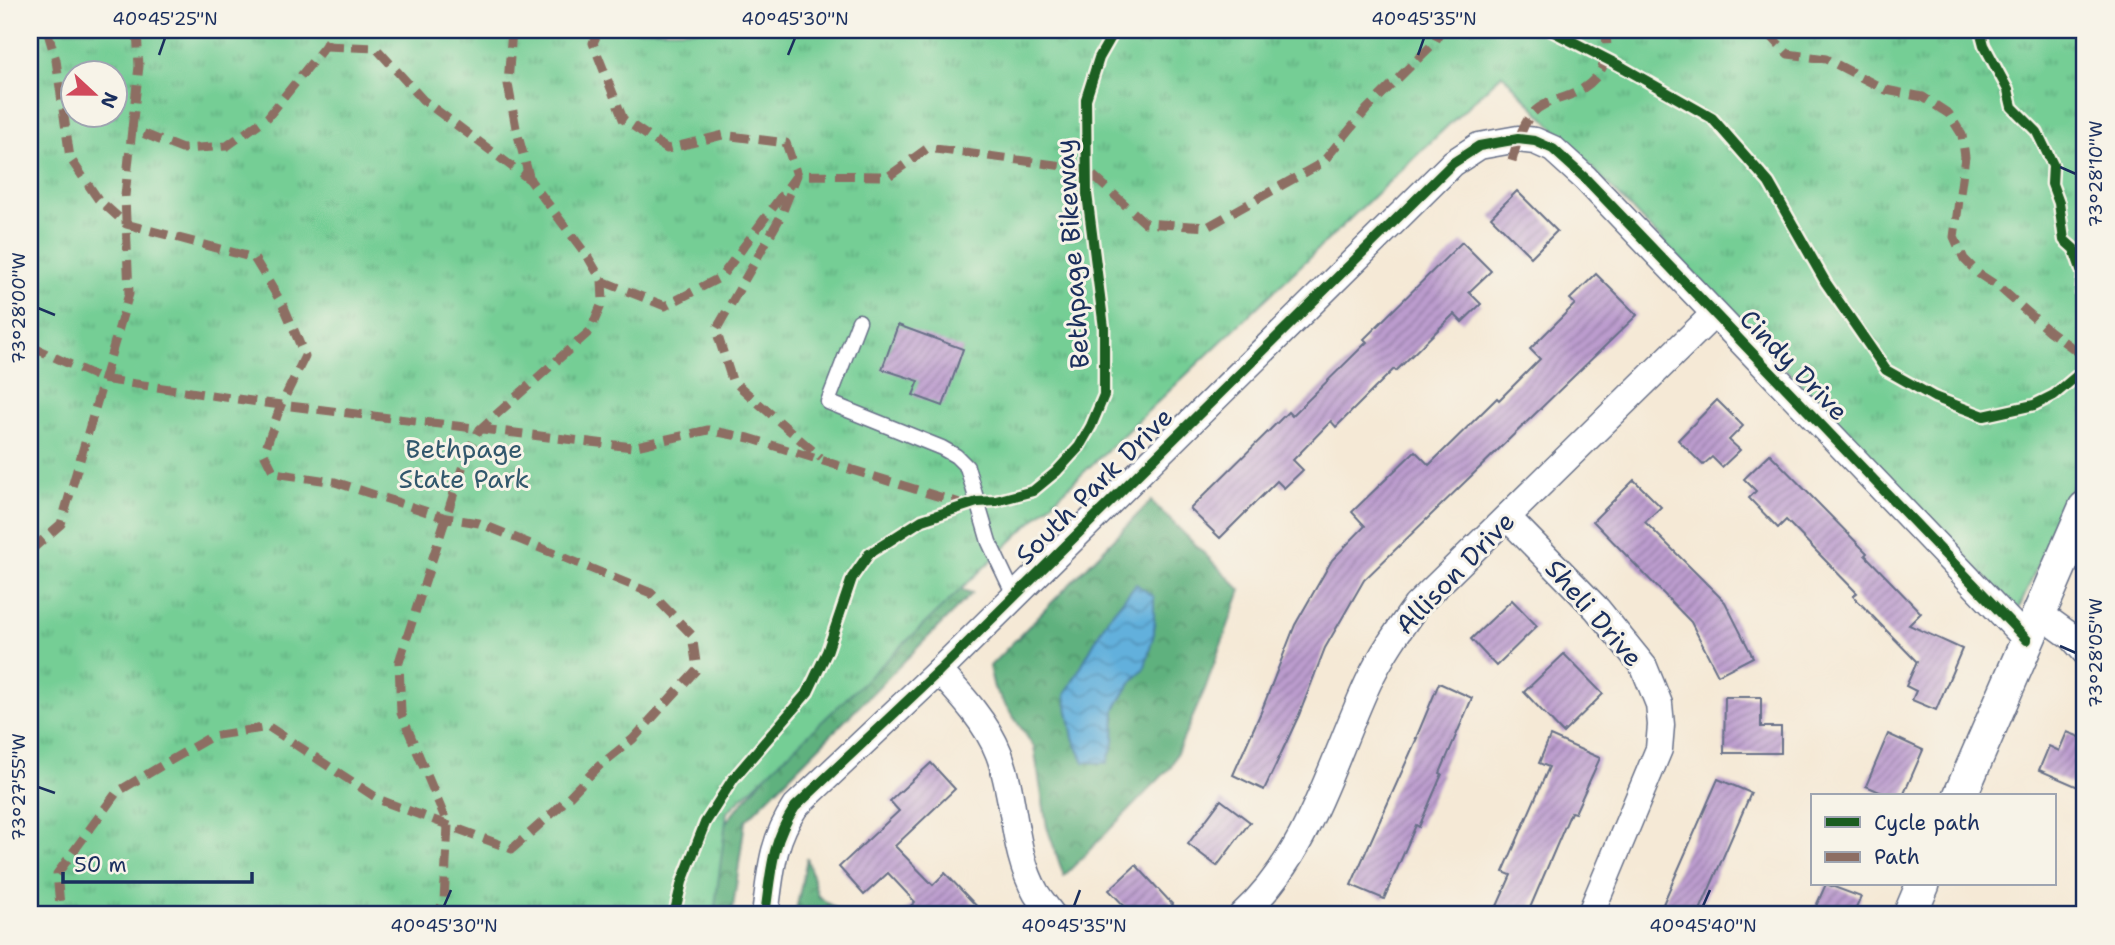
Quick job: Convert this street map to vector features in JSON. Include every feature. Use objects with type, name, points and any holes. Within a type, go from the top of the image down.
[{"type":"street","name":"Cindy Drive","points":[[1518,139],[1535,141],[1553,149],[1586,178],[1714,314],[2033,627],[2072,637],[2085,652]]},
{"type":"street","name":"South Park Drive","points":[[765,915],[775,847],[783,825],[795,807],[1015,597],[1453,163],[1479,146],[1518,139]]},
{"type":"street","name":"Allison Drive","points":[[1242,915],[1277,878],[1301,839],[1368,682],[1390,641],[1416,606],[1714,314]]},
{"type":"street","points":[[1962,794],[2085,508]]},
{"type":"street","name":"Sheli Drive","points":[[1507,518],[1597,609],[1644,667],[1659,704],[1659,749],[1590,915]]},
{"type":"street","points":[[939,671],[978,717],[998,751],[1010,789],[1021,856],[1036,893],[1052,915]]},
{"type":"street","points":[[1910,915],[1922,886]]},
{"type":"lane","points":[[859,321],[828,402],[942,448],[956,456],[967,467],[989,542],[1015,597]]},
{"type":"green space","name":"Bethpage State Park","points":[[30,30],[2085,30],[2085,456],[2018,611],[1502,74],[727,812],[714,915],[30,915]]},
{"type":"green space","points":[[1151,501],[1241,590],[1205,689],[1171,767],[1064,876],[1047,827],[1034,747],[994,688],[989,667]],"holes":[[[1108,618],[1145,667],[1129,685],[1115,709],[1066,695]]]},
{"type":"green space","points":[[937,582],[972,593],[745,821],[732,915],[685,915],[713,837],[833,697]]},
{"type":"green space","points":[[807,858],[818,896],[844,915],[795,915]]},
{"type":"water","points":[[1136,584],[1154,597],[1154,633],[1145,667],[1129,685],[1115,709],[1114,742],[1107,763],[1084,762],[1073,738],[1065,695],[1108,618]]},
{"type":"building","points":[[1517,191],[1557,231],[1531,257],[1491,217]]},
{"type":"building","points":[[1462,242],[1491,271],[1469,292],[1481,304],[1462,322],[1454,314],[1336,427],[1331,421],[1293,460],[1303,470],[1284,488],[1277,481],[1220,538],[1190,509],[1288,412],[1292,416],[1367,342],[1364,339]]},
{"type":"building","points":[[1596,274],[1637,315],[1364,580],[1325,648],[1299,715],[1264,790],[1233,775],[1295,625],[1332,560],[1365,526],[1352,512],[1415,451],[1429,465],[1497,398],[1499,400],[1540,359],[1530,349],[1575,304],[1570,299]]},
{"type":"building","points":[[898,325],[963,349],[943,406],[913,395],[919,381],[882,369]]},
{"type":"building","points":[[1717,400],[1743,426],[1729,440],[1740,450],[1722,467],[1712,457],[1703,465],[1678,440]]},
{"type":"building","points":[[1770,454],[1867,553],[1865,555],[1921,613],[1909,625],[1962,649],[1936,710],[1912,700],[1916,691],[1906,686],[1917,662],[1853,596],[1857,593],[1786,520],[1778,528],[1749,498],[1756,491],[1744,479]]},
{"type":"building","points":[[1634,480],[1661,507],[1645,522],[1725,602],[1753,657],[1718,675],[1691,622],[1593,521]]},
{"type":"building","points":[[1512,600],[1537,626],[1496,666],[1471,639]]},
{"type":"building","points":[[1564,654],[1603,694],[1563,733],[1524,692]]},
{"type":"building","points":[[1439,683],[1472,698],[1419,827],[1416,825],[1384,899],[1351,885]]},
{"type":"building","points":[[1725,697],[1761,697],[1761,727],[1781,727],[1781,753],[1724,753]]},
{"type":"building","points":[[2067,732],[2085,739],[2085,790],[2039,770],[2049,746],[2059,751]]},
{"type":"building","points":[[1888,734],[1923,750],[1904,794],[1884,794],[1866,786]]},
{"type":"building","points":[[1550,736],[1600,758],[1575,813],[1571,812],[1527,915],[1493,915],[1511,875],[1503,872],[1549,767],[1539,763]]},
{"type":"building","points":[[931,763],[955,789],[895,846],[933,885],[945,873],[985,915],[901,915],[915,902],[888,873],[864,895],[839,867],[899,811],[890,801]]},
{"type":"building","points":[[1718,779],[1751,793],[1698,915],[1689,915],[1663,904]]},
{"type":"building","points":[[1221,800],[1250,822],[1217,866],[1188,844]]},
{"type":"building","points":[[1136,865],[1173,905],[1162,915],[1133,915],[1109,890]]},
{"type":"building","points":[[1825,886],[1861,897],[1853,915],[1812,915]]},
{"type":"marked path","points":[[30,33],[35,30]]},
{"type":"marked path","points":[[47,30],[56,60],[70,158],[98,199],[126,224],[254,258],[284,307],[305,356],[281,405],[264,453],[274,473],[335,482],[446,518],[479,523],[651,593],[692,635],[697,669],[633,739],[599,766],[556,810],[512,849],[380,800],[269,727],[212,736],[117,792],[57,874],[61,915]]},
{"type":"marked path","points":[[132,129],[139,66],[137,30]]},
{"type":"marked path","points":[[30,551],[61,524],[129,294],[125,196],[132,129],[182,149],[227,146],[268,117],[325,46],[333,30]]},
{"type":"marked path","points":[[512,30],[508,84],[530,180]]},
{"type":"marked path","points":[[599,30],[593,43],[623,119],[667,149],[723,135],[786,143],[797,175],[781,216],[716,330],[732,380],[821,458]]},
{"type":"marked path","points":[[602,281],[665,306],[721,277],[797,175],[889,176],[928,148],[1086,169],[1145,223],[1207,227],[1322,163],[1367,109],[1435,42],[1441,30]]},
{"type":"marked path","points":[[1512,161],[1531,115],[1545,104],[1584,88],[1598,74],[1603,66],[1607,47],[1606,36],[1598,30]]},
{"type":"marked path","points":[[1770,30],[1772,37],[1788,54],[1826,59],[1886,90],[1923,97],[1949,114],[1962,135],[1965,157],[1954,237],[1964,259],[2049,331],[2085,357]]},
{"type":"marked path","points":[[325,46],[376,48],[423,100],[530,180],[588,257],[602,281],[603,301],[590,331],[480,429],[466,456],[399,662],[401,713],[448,825],[444,901],[437,915]]},
{"type":"marked path","points":[[30,346],[102,379],[265,403],[632,447],[708,430],[749,438],[963,504]]},
{"type":"cycle path","name":"Bethpage Bikeway","points":[[674,915],[682,882],[705,823],[733,779],[808,692],[827,652],[852,578],[869,554],[922,520],[977,502],[996,501],[1033,491],[1056,472],[1079,447],[1091,426],[1104,395],[1104,328],[1087,194],[1086,99],[1099,58],[1115,30]]},
{"type":"cycle path","points":[[1550,30],[1712,118],[1769,183],[1826,283],[1886,370],[1934,397],[1984,416],[2034,405],[2054,395],[2085,369]]},
{"type":"cycle path","points":[[1980,30],[1984,45],[2008,90],[2012,107],[2037,132],[2053,165],[2052,184],[2059,203],[2064,240],[2074,249],[2083,275],[2081,294],[2085,299]]},
{"type":"cycle path","points":[[765,915],[777,846],[795,807],[939,671],[1453,163],[1479,146],[1518,139],[1535,141],[1553,149],[1585,178],[2027,640]]}]
